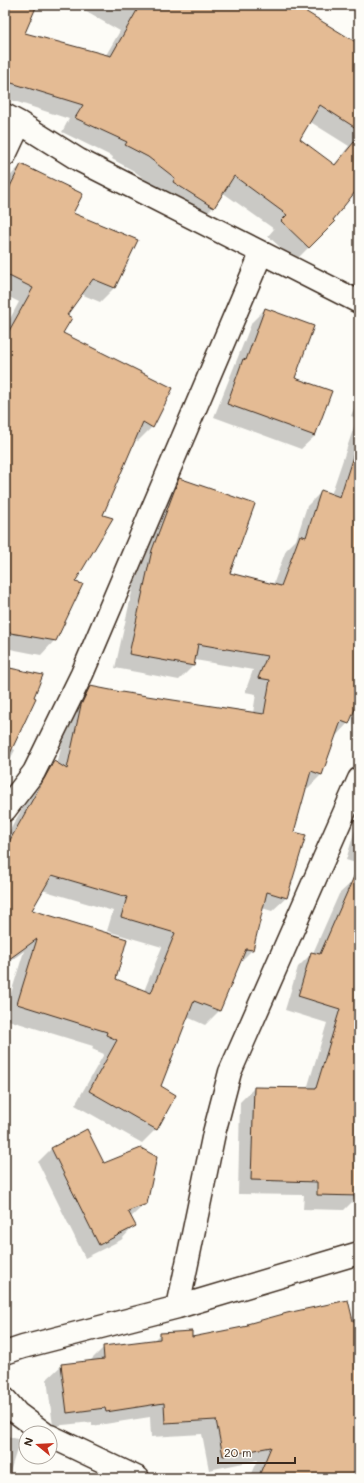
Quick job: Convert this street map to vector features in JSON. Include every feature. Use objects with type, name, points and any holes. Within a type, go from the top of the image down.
[{"type":"street","points":[[5,155],[13,119],[79,160],[261,254],[359,302]]},
{"type":"street","points":[[5,810],[34,772],[82,674],[261,254]]},
{"type":"street","points":[[178,1307],[214,1133],[230,1072],[359,778]]},
{"type":"street","points":[[5,1353],[178,1307],[359,1254]]},
{"type":"street","points":[[5,1399],[16,1413],[33,1425]]},
{"type":"street","points":[[58,1440],[138,1478]]},
{"type":"building","points":[[5,5],[37,5],[25,33],[111,56],[140,5],[295,5],[359,44],[359,130],[320,105],[300,139],[335,165],[359,136],[359,187],[333,220],[335,222],[309,248],[281,221],[287,215],[234,176],[214,208],[173,182],[175,178],[148,157],[125,145],[127,142],[75,118],[83,105],[5,81]]},
{"type":"building","points":[[21,164],[83,194],[73,213],[138,240],[115,288],[93,279],[67,315],[72,318],[63,333],[173,388],[153,428],[143,422],[103,515],[113,518],[75,582],[83,584],[56,641],[5,632],[5,338],[33,288],[5,274],[5,197]]},
{"type":"building","points":[[265,308],[314,326],[295,378],[332,391],[315,436],[227,404],[243,359],[246,360]]},
{"type":"building","points":[[355,450],[359,450],[359,699],[349,724],[341,721],[322,775],[311,771],[294,832],[306,835],[287,898],[267,892],[253,950],[246,949],[220,1011],[194,1001],[161,1086],[176,1095],[157,1130],[89,1091],[117,1040],[106,1035],[107,1032],[17,1004],[37,939],[5,962],[5,849],[54,761],[67,769],[81,705],[90,686],[264,714],[270,680],[258,678],[267,656],[198,644],[194,666],[129,654],[152,550],[179,478],[255,504],[230,573],[281,586],[300,535],[306,537],[321,490],[340,497]],"holes":[[[52,875],[127,897],[121,917],[175,933],[151,993],[116,979],[127,939],[32,910]]]},
{"type":"building","points":[[5,667],[43,675],[34,697],[36,698],[5,764]]},
{"type":"building","points":[[359,865],[359,1196],[317,1195],[317,1182],[251,1180],[254,1087],[316,1088],[340,1009],[298,996],[311,952],[320,954]]},
{"type":"building","points":[[87,1129],[104,1163],[141,1148],[157,1157],[147,1204],[128,1211],[136,1226],[99,1245],[51,1148]]},
{"type":"building","points":[[348,1300],[353,1321],[359,1320],[359,1478],[258,1478],[271,1447],[223,1456],[216,1420],[165,1423],[164,1403],[106,1412],[105,1408],[67,1413],[61,1364],[104,1359],[103,1346],[160,1339],[160,1333],[192,1331],[192,1337],[248,1326],[247,1324],[287,1313]]}]
